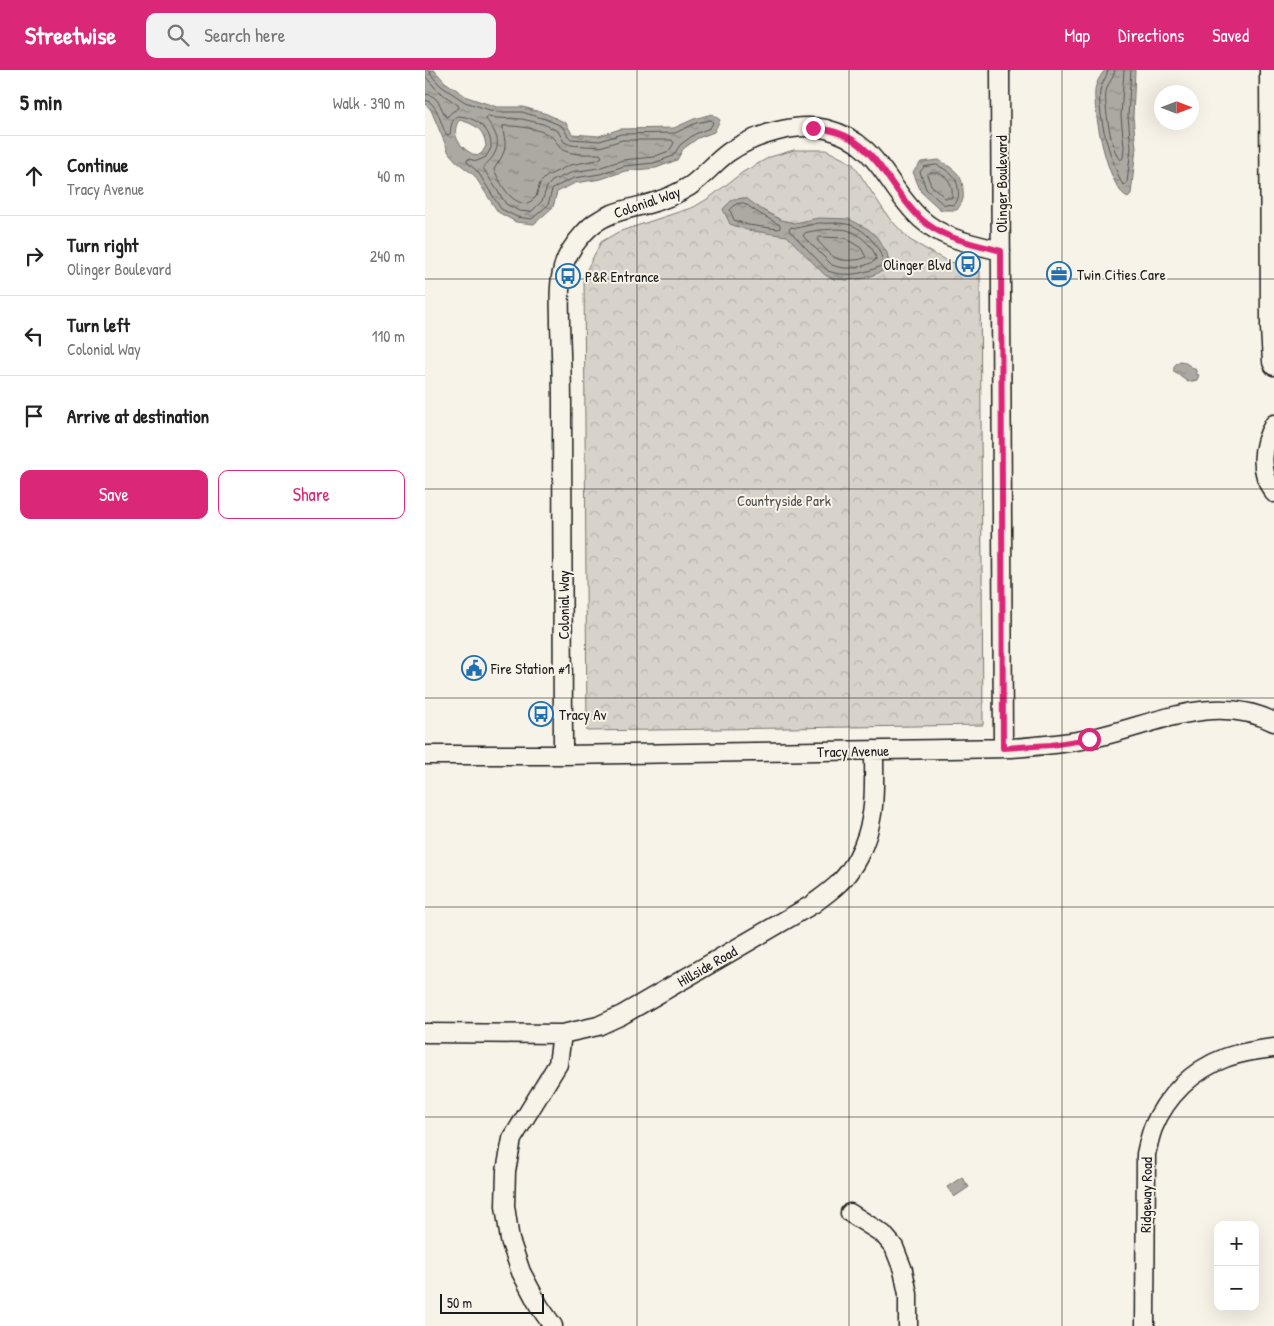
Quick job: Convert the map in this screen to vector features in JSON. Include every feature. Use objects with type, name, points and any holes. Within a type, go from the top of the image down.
[{"type":"street","name":"Olinger Boulevard","points":[[1000,70],[1003,748]]},
{"type":"street","points":[[1269,70],[1270,328],[1272,362],[1274,366]]},
{"type":"street","name":"Colonial Way","points":[[563,755],[560,290],[563,267],[572,248],[585,231],[603,217],[672,196],[691,185],[729,152],[752,140],[777,131],[803,127],[824,128],[844,135],[862,146],[877,161],[908,204],[937,231],[957,240],[1001,251]]},
{"type":"street","points":[[1274,424],[1268,434],[1263,452],[1264,471],[1270,488],[1274,493]]},
{"type":"street","name":"Tracy Avenue","points":[[425,754],[563,755],[1003,748],[1051,745],[1089,739],[1183,714],[1211,709],[1239,710],[1274,722]]},
{"type":"street","name":"Hillside Road","points":[[425,1033],[562,1034],[598,1026],[622,1015],[813,904],[833,889],[851,870],[863,848],[871,823],[874,798],[874,750]]},
{"type":"street","points":[[553,1326],[539,1306],[521,1272],[511,1240],[505,1206],[506,1171],[512,1139],[558,1064],[562,1034]]},
{"type":"street","name":"Ridgeway Road","points":[[1145,1326],[1145,1154],[1153,1129],[1165,1105],[1182,1085],[1202,1069],[1225,1058],[1251,1051],[1274,1048]]},
{"type":"street","points":[[850,1213],[883,1234],[894,1248],[903,1270],[908,1294],[908,1326]]},
{"type":"green space","name":"Countryside Park","points":[[794,150],[826,150],[853,164],[889,218],[910,240],[945,260],[980,271],[983,725],[587,731],[584,275],[601,242],[618,232],[694,207],[743,172],[770,157]]},
{"type":"water","points":[[425,70],[434,70],[445,82],[467,97],[497,107],[523,107],[547,114],[566,123],[572,134],[599,136],[620,129],[674,128],[694,119],[712,114],[720,120],[714,132],[698,138],[683,149],[677,160],[656,168],[625,171],[601,179],[575,183],[557,192],[553,207],[534,224],[516,222],[498,212],[474,175],[449,153],[431,110],[425,103]],"holes":[[[459,120],[478,128],[485,140],[486,146],[482,153],[477,156],[466,150],[456,137],[456,126]]]},
{"type":"water","points":[[1105,70],[1135,70],[1133,117],[1136,148],[1131,194],[1128,197],[1121,191],[1114,180],[1108,166],[1099,131],[1095,88]]},
{"type":"water","points":[[939,160],[956,172],[963,185],[963,197],[957,210],[941,210],[921,192],[913,172],[921,162]]},
{"type":"water","points":[[746,198],[759,208],[781,220],[795,223],[818,218],[849,219],[868,229],[876,236],[887,253],[890,268],[866,278],[847,280],[834,279],[825,275],[787,236],[747,230],[730,224],[723,209],[733,199]]},
{"type":"water","points":[[1180,361],[1196,370],[1196,374],[1199,375],[1197,380],[1188,382],[1174,372],[1175,365]]},
{"type":"water","points":[[962,1177],[969,1187],[954,1197],[947,1187]]},
{"type":"place","name":"Olinger Blvd","points":[[968,264]]},
{"type":"place","name":"Twin Cities Care","points":[[1059,274]]},
{"type":"place","name":"P&R Entrance","points":[[568,276]]},
{"type":"place","name":"Fire Station #1","points":[[474,668]]},
{"type":"place","name":"Tracy Av","points":[[541,714]]},
{"type":"route","points":[[813,128],[824,128],[844,135],[862,146],[877,161],[908,204],[937,231],[957,240],[1001,251],[1003,748],[1051,745],[1089,739]]}]
